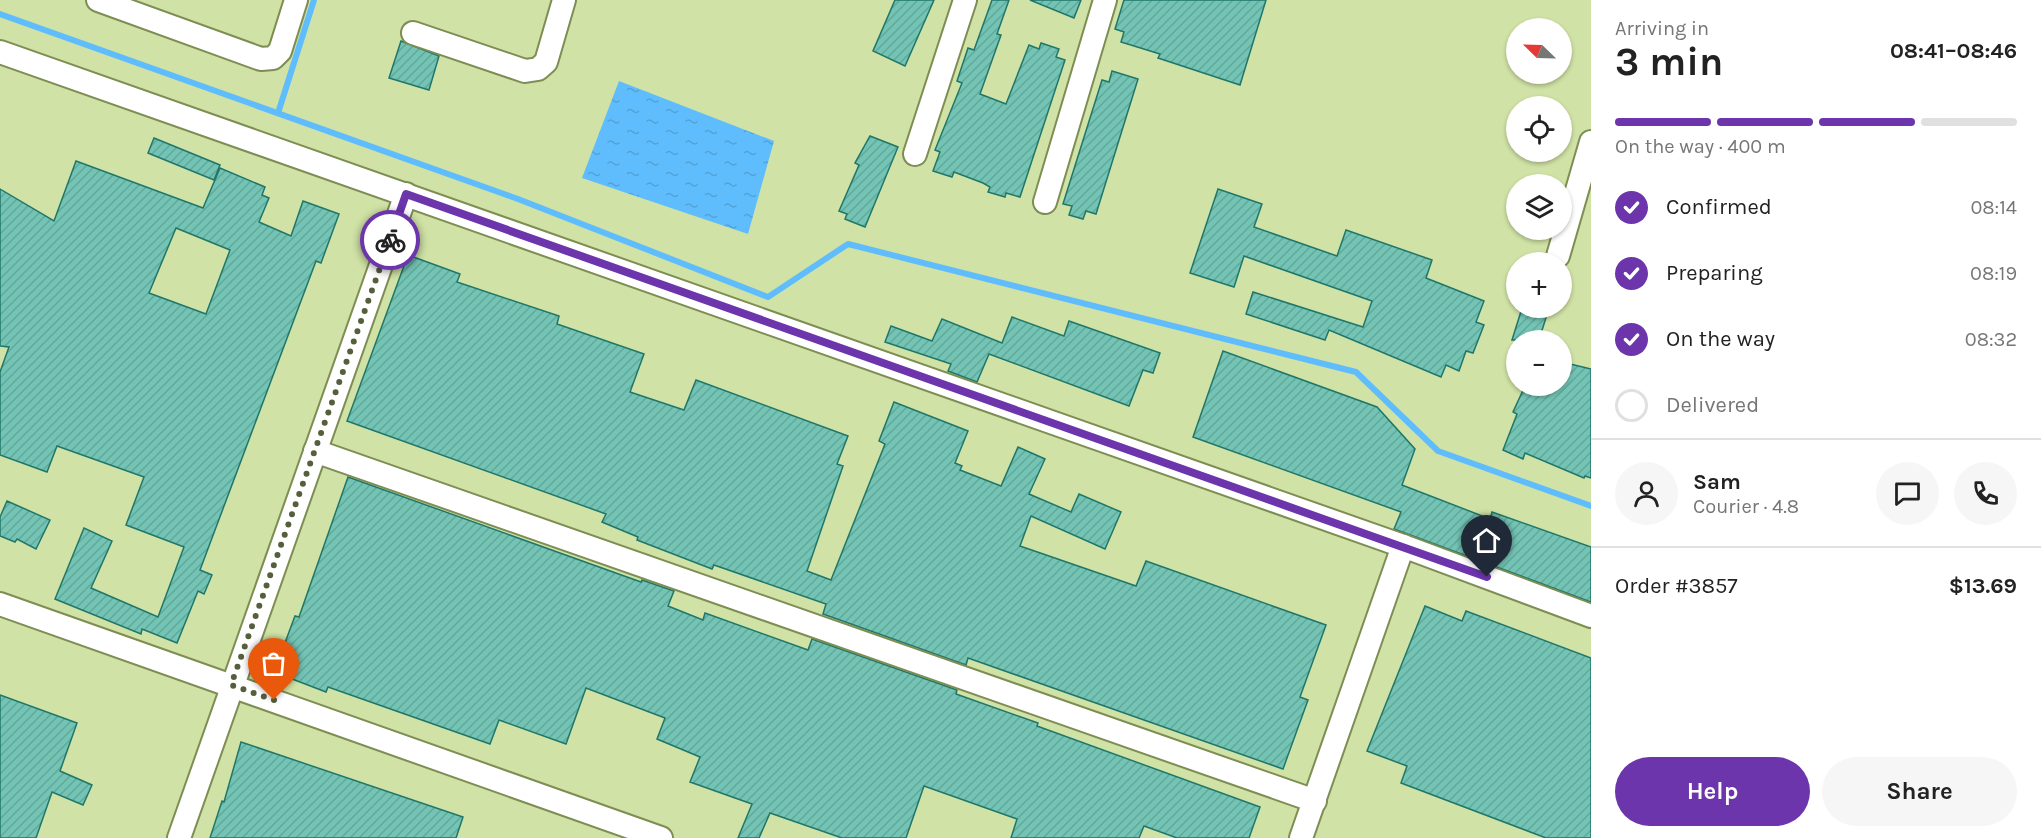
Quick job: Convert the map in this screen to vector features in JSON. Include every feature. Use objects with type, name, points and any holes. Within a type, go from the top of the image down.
[{"type":"street","points":[[98,0],[261,59],[273,58],[280,51],[296,0]]},
{"type":"street","points":[[413,33],[525,71],[538,69],[546,62],[564,0]]},
{"type":"street","points":[[915,154],[965,0]]},
{"type":"street","points":[[1045,202],[1105,0]]},
{"type":"street","points":[[0,52],[1403,546],[1591,616]]},
{"type":"street","points":[[1559,252],[1591,142]]},
{"type":"street","points":[[179,838],[231,685],[406,194]]},
{"type":"street","points":[[315,452],[1315,801]]},
{"type":"street","points":[[1301,838],[1403,546]]},
{"type":"street","points":[[0,604],[661,838]]},
{"type":"water","points":[[619,81],[774,141],[748,234],[582,178]]},
{"type":"building","points":[[895,0],[934,0],[905,66],[873,51]]},
{"type":"building","points":[[992,0],[1009,0],[997,34],[1001,35],[980,94],[1006,104],[1029,45],[1039,49],[1041,43],[1059,49],[1056,57],[1065,60],[1020,197],[1006,193],[1005,197],[988,192],[990,187],[954,172],[952,177],[933,171],[940,152],[935,150],[962,83],[957,81],[968,48],[974,50]]},
{"type":"building","points":[[1030,0],[1081,0],[1074,18]]},
{"type":"building","points":[[1124,0],[1266,0],[1240,85],[1158,58],[1160,54],[1121,42],[1124,32],[1115,29]]},
{"type":"building","points":[[401,41],[439,56],[429,90],[389,78]]},
{"type":"building","points":[[1112,71],[1138,79],[1096,214],[1086,211],[1083,219],[1069,215],[1072,206],[1063,204],[1102,80],[1109,82]]},
{"type":"building","points":[[870,136],[898,147],[865,227],[845,219],[847,214],[839,211],[859,165],[855,163]]},
{"type":"building","points":[[154,138],[220,165],[214,180],[148,153]]},
{"type":"building","points":[[76,161],[203,208],[220,168],[265,187],[262,195],[269,198],[259,222],[291,236],[303,201],[339,214],[321,263],[316,261],[200,570],[212,575],[204,594],[198,591],[177,643],[142,629],[141,634],[55,599],[84,528],[112,541],[91,588],[158,617],[184,547],[126,525],[144,477],[57,446],[47,472],[0,455],[0,372],[9,347],[0,346],[0,189],[54,221]],"holes":[[[176,228],[230,250],[206,314],[149,293]]]},
{"type":"building","points":[[1218,189],[1262,204],[1254,227],[1337,256],[1346,230],[1432,260],[1426,278],[1484,301],[1476,322],[1484,325],[1473,353],[1466,351],[1459,371],[1446,365],[1441,377],[1329,330],[1325,340],[1246,314],[1253,292],[1363,327],[1372,301],[1244,256],[1234,287],[1190,273]]},
{"type":"building","points":[[408,255],[460,274],[457,282],[559,316],[557,324],[644,354],[630,392],[684,410],[696,380],[848,436],[837,464],[843,466],[807,571],[831,580],[885,444],[879,441],[894,402],[968,431],[955,463],[962,466],[960,470],[1001,486],[1018,447],[1045,459],[1029,494],[1071,512],[1079,494],[1121,512],[1105,549],[1031,516],[1020,546],[1136,586],[1146,561],[1326,625],[1300,697],[1308,700],[1283,769],[968,658],[966,665],[823,614],[826,604],[714,565],[712,569],[637,540],[638,537],[602,522],[606,514],[347,421]]},
{"type":"building","points":[[1012,317],[1064,336],[1069,321],[1160,353],[1153,373],[1143,370],[1129,406],[989,354],[977,382],[948,371],[951,364],[885,342],[891,326],[932,341],[942,319],[1002,343]]},
{"type":"building","points":[[1519,318],[1546,318],[1542,330],[1515,330]]},
{"type":"building","points":[[1223,351],[1377,407],[1415,449],[1402,485],[1490,519],[1492,512],[1591,547],[1591,602],[1394,529],[1401,512],[1193,437]]},
{"type":"building","points":[[1572,364],[1591,369],[1591,478],[1585,476],[1584,478],[1525,453],[1523,459],[1503,450],[1517,414],[1513,412],[1520,396],[1572,396]]},
{"type":"building","points":[[348,477],[641,582],[642,580],[674,591],[668,606],[703,620],[705,613],[808,650],[812,639],[957,690],[956,694],[1038,723],[1037,726],[1260,807],[1249,838],[1177,838],[1144,826],[1139,838],[1011,838],[1017,819],[924,786],[906,838],[842,838],[770,813],[759,838],[738,838],[752,804],[690,782],[700,757],[657,739],[665,718],[586,688],[566,744],[499,720],[490,744],[328,687],[326,692],[274,672],[295,616],[299,617]]},
{"type":"building","points":[[7,501],[50,520],[36,549],[17,539],[15,542],[0,536],[0,517]]},
{"type":"building","points":[[1425,606],[1462,621],[1466,611],[1591,658],[1591,838],[1546,838],[1401,783],[1407,766],[1367,751]]},
{"type":"building","points":[[0,695],[77,723],[60,771],[92,785],[83,805],[52,792],[36,838],[0,838]]},
{"type":"building","points":[[241,742],[463,817],[456,838],[210,838],[222,801],[224,802]]},
{"type":"waterway","points":[[278,113],[314,0]]},
{"type":"waterway","points":[[0,14],[518,199],[768,297],[848,244],[1356,372],[1438,451],[1591,506]]},
{"type":"way so far","points":[[274,700],[231,685],[390,240]]},
{"type":"route","points":[[390,240],[406,194],[1487,577]]}]
